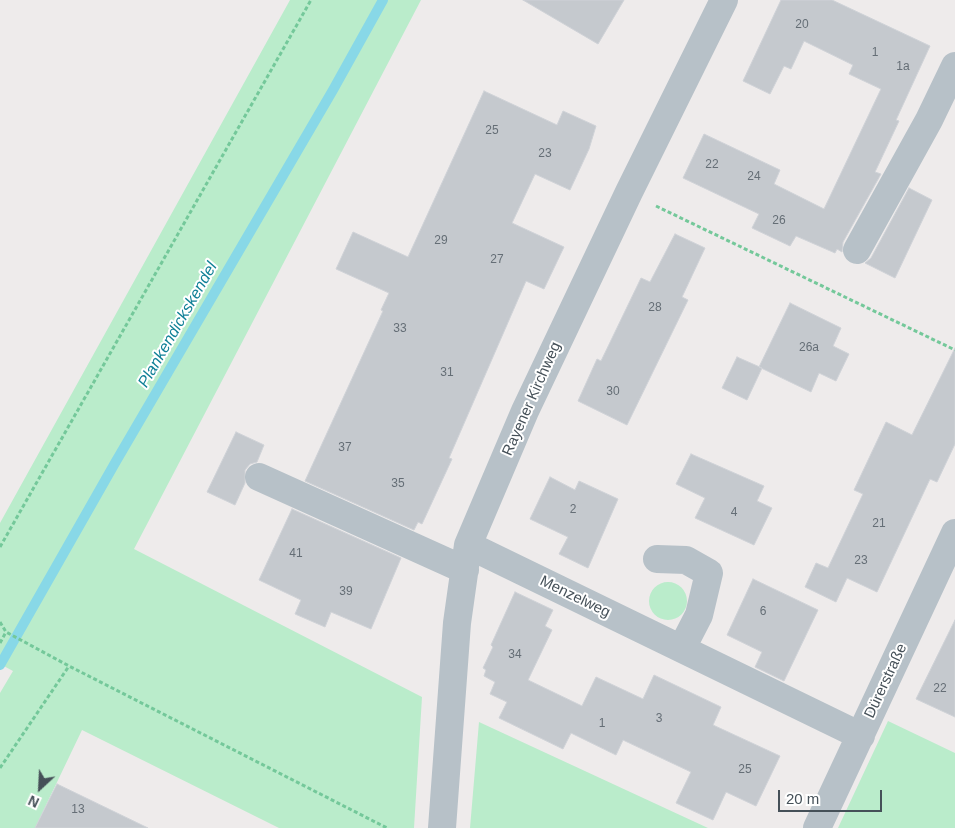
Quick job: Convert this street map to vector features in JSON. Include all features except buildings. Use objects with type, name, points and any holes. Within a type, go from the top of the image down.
[{"type":"street","name":"Rayener Kirchweg","points":[[442,828],[457,623],[466,558],[525,411],[629,192],[724,0]]},
{"type":"street","points":[[857,250],[929,120],[955,66]]},
{"type":"street","name":"Menzelweg","points":[[260,477],[466,558],[682,648],[861,736]]},
{"type":"street","name":"Dürerstraße","points":[[816,828],[955,533]]},
{"type":"street","points":[[657,559],[686,560],[709,573],[699,614],[682,648]]},
{"type":"path","points":[[0,547],[311,0]]},
{"type":"path","points":[[629,192],[955,350]]},
{"type":"path","points":[[0,622],[6,632],[26,641],[69,666],[387,828]]},
{"type":"path","points":[[0,643],[6,632]]},
{"type":"path","points":[[0,768],[69,666]]},
{"type":"green space","points":[[290,0],[421,0],[134,549],[422,697],[414,828],[279,828],[82,730],[35,828],[0,828],[0,693],[13,671],[0,664],[0,523]]},
{"type":"green space","points":[[668,582],[682,587],[687,601],[682,615],[668,620],[654,615],[649,601],[654,587]]},
{"type":"green space","points":[[888,721],[955,753],[955,828],[838,828]]},
{"type":"green space","points":[[479,722],[708,828],[470,828]]},
{"type":"waterway","name":"Plankendickskendel","points":[[0,665],[115,463],[333,90],[383,0]]}]
